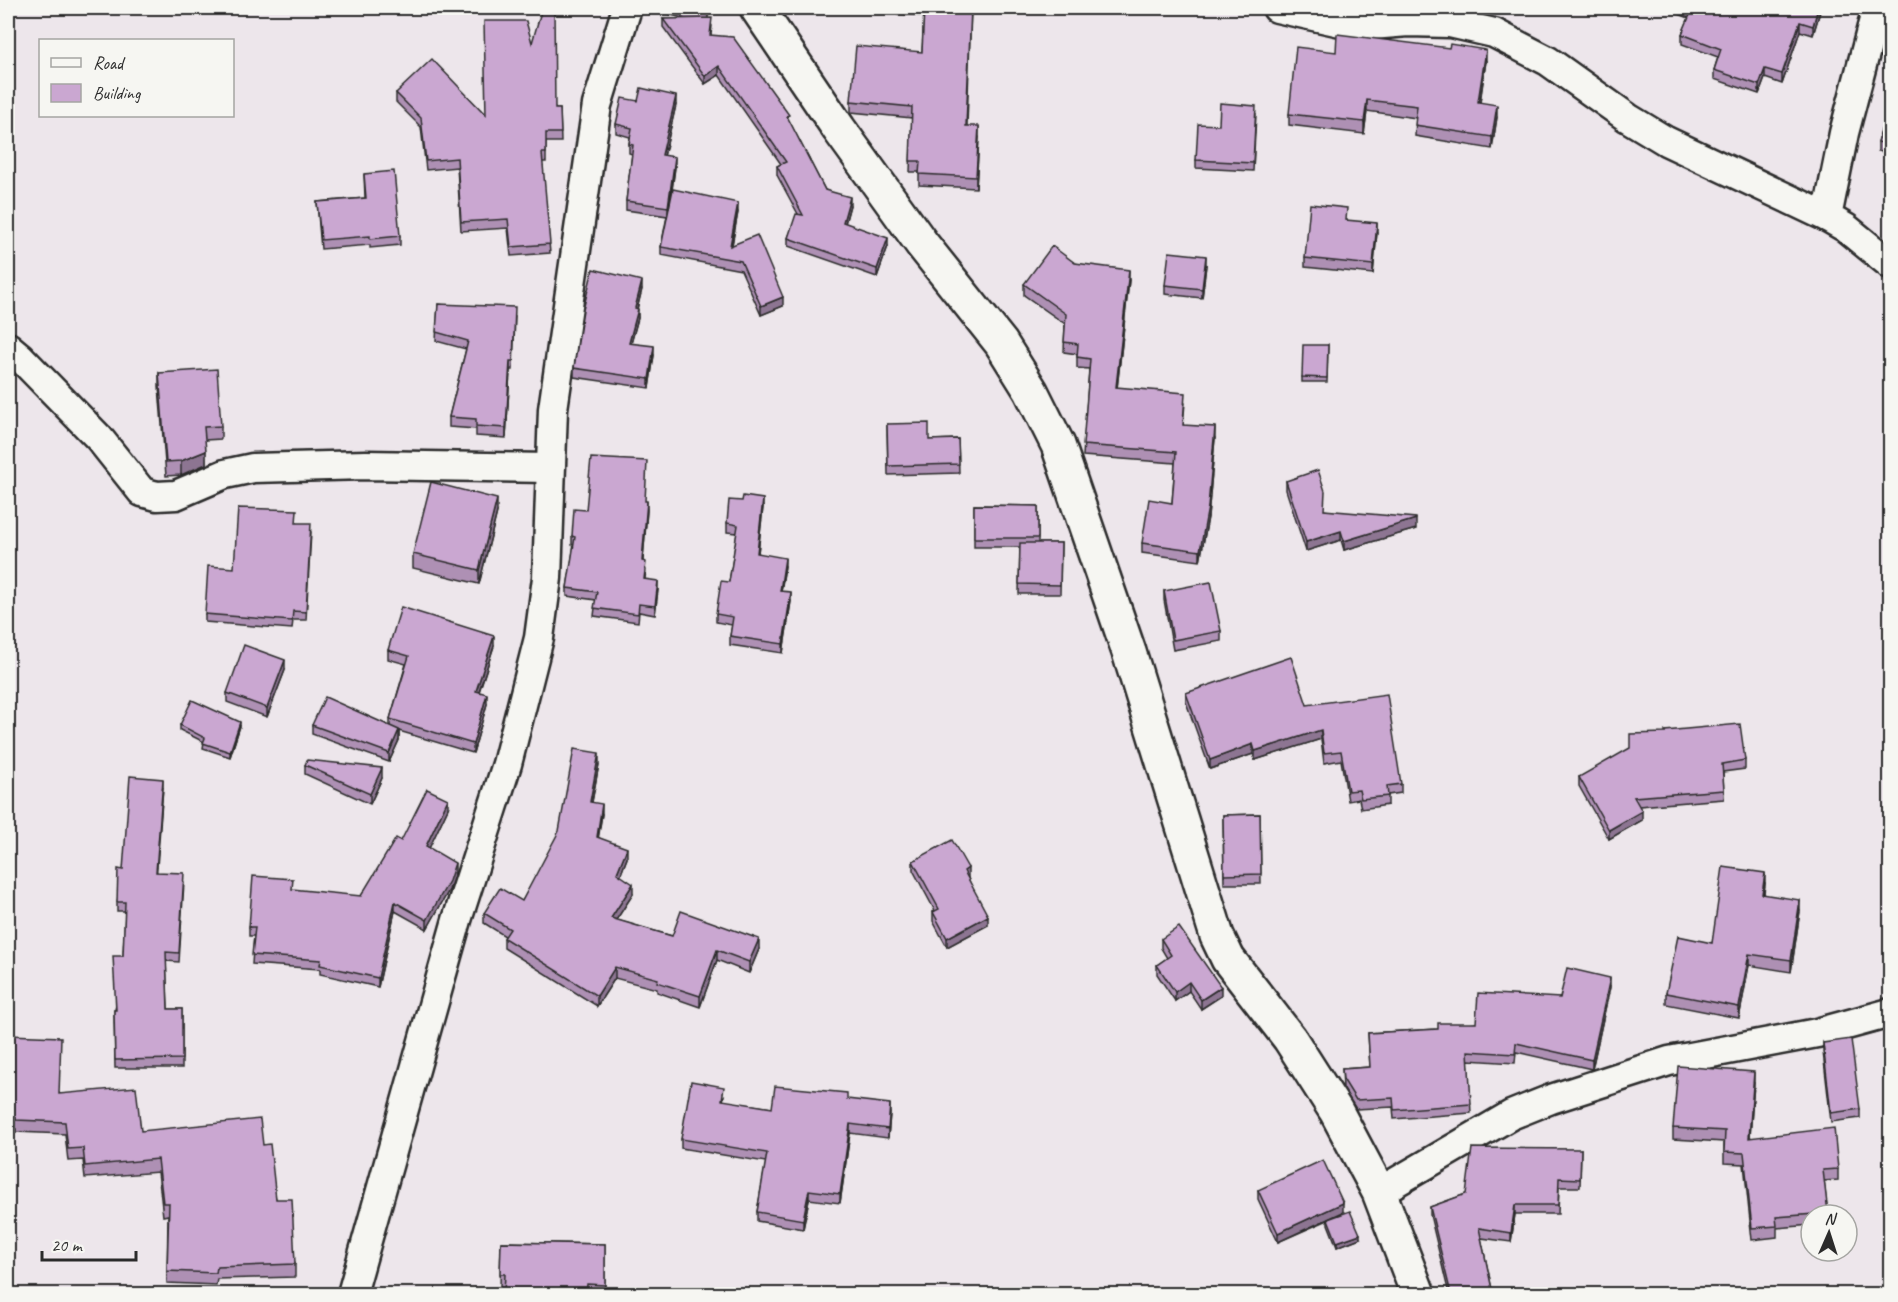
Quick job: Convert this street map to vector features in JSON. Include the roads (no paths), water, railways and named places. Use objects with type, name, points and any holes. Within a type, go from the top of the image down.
[{"type":"main road","points":[[757,8],[839,129],[922,244],[1001,343],[1031,391],[1062,456],[1129,652],[1217,936],[1228,959],[1290,1038],[1325,1093],[1379,1192],[1418,1294]]},
{"type":"street","points":[[352,1294],[453,932],[507,764],[539,638],[547,578],[553,409],[595,115],[627,8]]},
{"type":"street","points":[[1277,8],[1359,26],[1408,22],[1450,23],[1494,33],[1548,60],[1628,118],[1666,141],[1846,228],[1890,264]]},
{"type":"street","points":[[1827,217],[1844,133],[1876,8]]},
{"type":"street","points":[[8,347],[99,438],[142,492],[157,496],[176,495],[225,474],[253,468],[366,465],[550,468]]},
{"type":"street","points":[[1379,1192],[1511,1115],[1551,1099],[1669,1061],[1817,1033],[1890,1013]]}]
